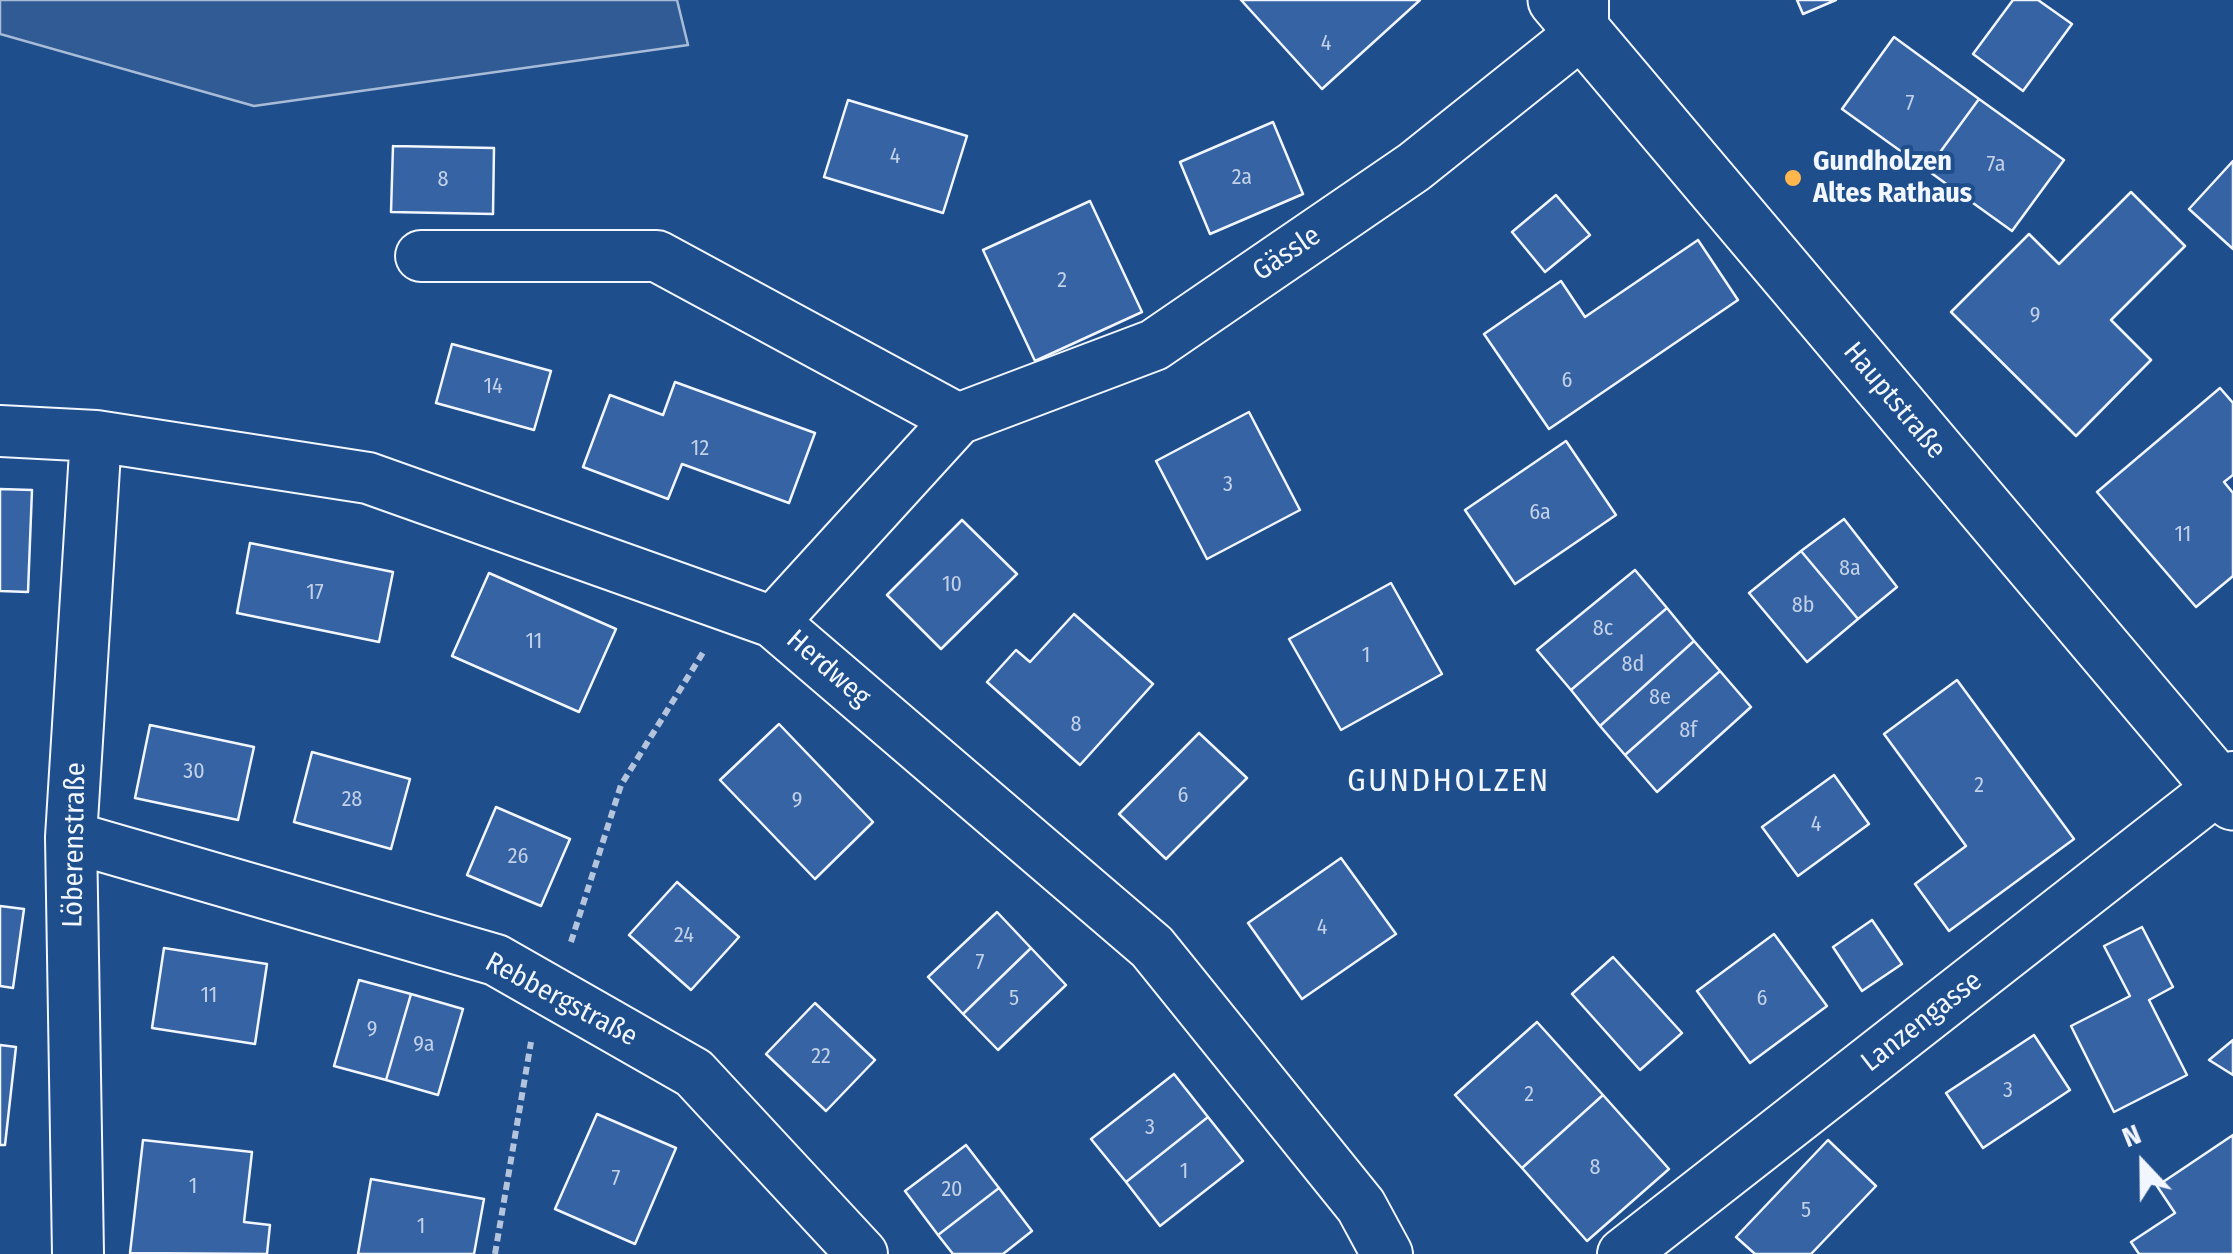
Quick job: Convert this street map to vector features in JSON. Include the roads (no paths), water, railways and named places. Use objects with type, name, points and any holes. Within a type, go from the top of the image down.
[{"type":"main road","name":"Hauptstraße","points":[[1574,10],[2229,790]]},
{"type":"street","name":"Gässle","points":[[752,615],[958,419],[1154,346],[1414,167],[1574,10]]},
{"type":"street","points":[[422,256],[656,256],[958,419]]},
{"type":"street","name":"Herdweg","points":[[0,431],[96,436],[368,478],[752,615],[1152,947],[1361,1206],[1387,1254]]},
{"type":"street","name":"Löberenstraße","points":[[78,1254],[71,836],[96,436]]},
{"type":"street","name":"Lanzengasse","points":[[1623,1254],[2229,790]]},
{"type":"street","name":"Rebbergstraße","points":[[71,836],[496,960],[694,1073],[862,1254]]},
{"type":"place","name":"Gundholzen Altes Rathaus","points":[[1793,178]]},
{"type":"district","name":"GUNDHOLZEN","points":[[1449,782]]}]
